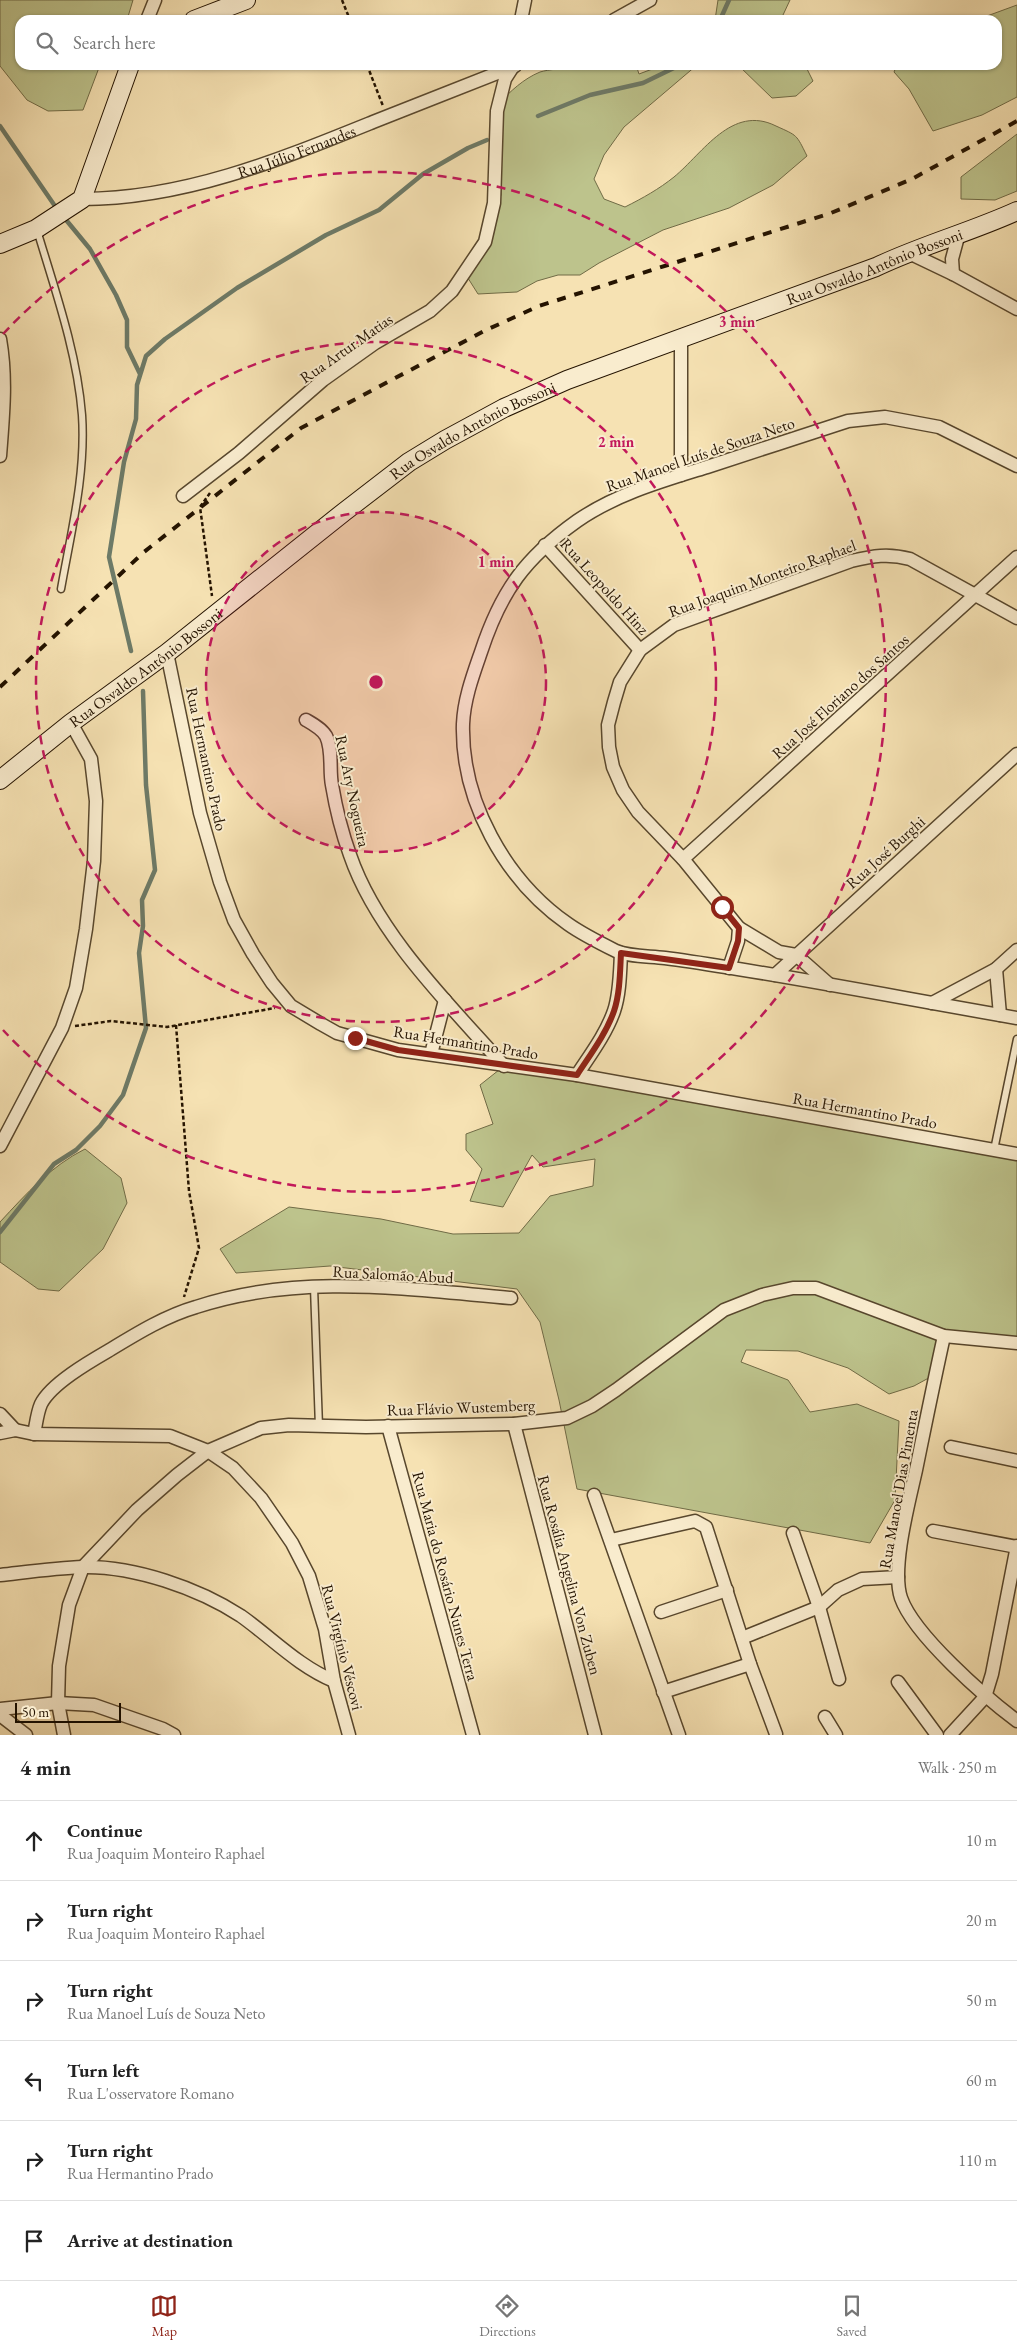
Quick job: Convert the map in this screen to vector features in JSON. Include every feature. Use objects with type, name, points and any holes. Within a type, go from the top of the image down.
[{"type":"street","points":[[149,15],[155,0]]},
{"type":"street","points":[[207,15],[246,0]]},
{"type":"street","points":[[523,15],[525,0]]},
{"type":"street","points":[[623,15],[650,0]]},
{"type":"street","points":[[0,244],[39,227],[75,203],[128,70]]},
{"type":"street","name":"Rua Júlio Fernandes","points":[[75,203],[131,197],[185,188],[287,157],[504,70]]},
{"type":"street","name":"Rua Artur Matias","points":[[183,496],[240,453],[323,380],[375,343],[430,312],[452,291],[485,242],[494,203],[497,111],[505,79],[511,70]]},
{"type":"street","name":"Rua Osvaldo Antônio Bossoni","points":[[0,780],[71,723],[167,653],[402,468],[445,440],[504,408],[567,380],[876,267],[907,252],[990,224],[1017,212]]},
{"type":"street","points":[[954,274],[952,259],[959,233]]},
{"type":"street","points":[[907,252],[954,274],[1017,309]]},
{"type":"street","points":[[681,338],[681,475]]},
{"type":"street","points":[[0,339],[6,392],[0,456]]},
{"type":"street","name":"Rua Manoel Luís de Souza Neto","points":[[1017,466],[939,427],[885,417],[848,421],[618,497],[580,519],[545,545],[518,574],[503,596],[485,640],[470,686],[463,723],[466,760],[473,796],[483,821],[503,854],[525,885],[568,924],[621,953],[775,975],[832,987],[1017,1018]]},
{"type":"street","name":"Rua Leopoldo Hinz","points":[[545,545],[640,650]]},
{"type":"street","name":"Rua Joaquim Monteiro Raphael","points":[[796,955],[779,952],[739,928],[683,859],[638,812],[623,790],[613,767],[609,747],[608,725],[620,682],[640,650],[674,625],[851,560],[878,554],[893,554],[910,559],[1017,618]]},
{"type":"street","name":"Rua José Floriano dos Santos","points":[[683,859],[1017,557]]},
{"type":"street","name":"Rua Hermantino Prado","points":[[167,653],[205,830],[228,905],[253,954],[272,983],[291,1006],[321,1024],[337,1033],[398,1050],[577,1075],[1017,1154]]},
{"type":"street","name":"Rua Ary Nogueira","points":[[306,720],[323,731],[327,738],[338,816],[350,857],[364,887],[388,928],[426,978],[504,1066]]},
{"type":"street","points":[[0,1146],[62,1028],[76,988],[86,930],[94,861],[96,801],[91,759],[71,723]]},
{"type":"street","name":"Rua José Burghi","points":[[775,975],[1017,754]]},
{"type":"street","points":[[729,968],[738,941],[739,928]]},
{"type":"street","points":[[932,1003],[996,969],[1017,950]]},
{"type":"street","points":[[577,1075],[600,1040],[614,1010],[620,980],[621,953]]},
{"type":"street","points":[[796,955],[832,987]]},
{"type":"street","points":[[996,969],[1000,1015]]},
{"type":"street","points":[[431,1054],[445,1000]]},
{"type":"street","name":"Rua Salomão Abud","points":[[34,1434],[41,1404],[59,1384],[86,1364],[138,1333],[195,1307],[254,1291],[349,1285],[511,1298]]},
{"type":"street","name":"Rua Flávio Wustemberg","points":[[64,1735],[58,1703],[59,1666],[69,1605],[83,1567],[137,1510],[208,1451],[261,1428],[289,1425],[319,1427],[514,1424],[568,1418],[592,1406],[616,1390],[724,1310],[762,1295],[793,1288],[816,1288],[944,1336],[1017,1343]]},
{"type":"street","name":"Rua Manoel Dias Pimenta","points":[[944,1336],[905,1521],[898,1577],[901,1598],[920,1628],[985,1697],[1017,1721]]},
{"type":"street","points":[[0,1414],[15,1430]]},
{"type":"street","name":"Rua Rosália Angelina Von Zuben","points":[[514,1424],[595,1735]]},
{"type":"street","name":"Rua Maria do Rosário Nunes Terra","points":[[388,1426],[473,1735]]},
{"type":"street","points":[[0,1433],[15,1430],[34,1434]]},
{"type":"street","name":"Rua Virgínio Véscovi","points":[[34,1434],[170,1436],[208,1451],[233,1468],[261,1498],[292,1543],[309,1576],[324,1629],[334,1681],[349,1735]]},
{"type":"street","points":[[951,1447],[1017,1461]]},
{"type":"street","points":[[594,1494],[612,1540],[679,1735]]},
{"type":"street","points":[[612,1540],[695,1522],[706,1527],[750,1664],[776,1734]]},
{"type":"street","points":[[933,1531],[1017,1546],[992,1674],[985,1697],[950,1735]]},
{"type":"street","points":[[793,1533],[819,1607],[839,1679]]},
{"type":"street","points":[[0,1575],[83,1567],[123,1570],[152,1577],[194,1593],[234,1612],[264,1632],[314,1672],[334,1681]]},
{"type":"street","points":[[742,1638],[819,1607],[838,1590],[862,1579],[898,1577]]},
{"type":"street","points":[[661,1612],[727,1590]]},
{"type":"street","points":[[663,1692],[750,1664]]},
{"type":"street","points":[[898,1682],[937,1735]]},
{"type":"street","points":[[0,1709],[58,1703],[94,1706],[163,1729],[174,1735]]},
{"type":"street","points":[[0,1715],[26,1735]]},
{"type":"street","points":[[825,1717],[836,1735]]},
{"type":"lane","points":[[39,227],[75,366],[82,416],[79,494],[61,589]]},
{"type":"lane","points":[[994,1150],[1017,1039]]},
{"type":"lane","points":[[314,1287],[319,1427]]},
{"type":"path","points":[[342,0],[348,15]]},
{"type":"path","points":[[369,70],[387,116]]},
{"type":"path","points":[[211,492],[200,507],[215,615]]},
{"type":"path","points":[[62,1028],[111,1021],[167,1027],[274,1007],[282,1010]]},
{"type":"path","points":[[176,1025],[190,1191],[199,1248],[178,1314]]},
{"type":"green space","points":[[0,0],[133,0],[128,15],[15,15],[15,70],[98,70],[83,110],[48,111],[27,100],[0,66]]},
{"type":"green space","points":[[718,0],[790,0],[783,15],[716,15]]},
{"type":"green space","points":[[1017,5],[1017,97],[982,115],[933,131],[909,89],[894,72],[895,70],[1002,70],[1002,15],[990,15]]},
{"type":"green space","points":[[550,70],[638,70],[639,74],[650,70],[691,70],[624,127],[604,155],[594,179],[604,199],[625,207],[651,193],[674,177],[719,134],[732,126],[746,121],[760,121],[776,126],[796,136],[807,156],[773,185],[729,208],[663,230],[580,275],[558,275],[537,281],[517,292],[478,294],[466,275],[501,195],[498,104],[528,78],[540,72]]},
{"type":"green space","points":[[743,70],[808,70],[813,81],[796,96],[772,98]]},
{"type":"green space","points":[[1017,134],[1017,191],[995,200],[961,199],[961,177]]},
{"type":"green space","points":[[504,1066],[1017,1154],[1017,1343],[944,1337],[936,1374],[914,1386],[889,1394],[848,1368],[798,1351],[746,1350],[741,1362],[788,1380],[810,1412],[857,1404],[899,1421],[895,1500],[870,1543],[577,1489],[559,1400],[540,1322],[517,1289],[330,1266],[236,1273],[220,1249],[289,1207],[381,1219],[453,1234],[519,1233],[550,1196],[593,1186],[595,1159],[543,1167],[532,1155],[503,1207],[470,1201],[482,1169],[466,1150],[466,1134],[493,1124],[480,1085]]},
{"type":"green space","points":[[85,1149],[121,1178],[127,1203],[103,1249],[59,1291],[38,1289],[0,1262],[0,1222],[50,1172]]},
{"type":"waterway","points":[[722,15],[729,0]]},
{"type":"waterway","points":[[538,116],[590,95],[643,83],[670,70]]},
{"type":"waterway","points":[[0,126],[57,209]]},
{"type":"waterway","points":[[131,651],[109,557],[124,462],[136,419],[137,385],[146,356],[165,339],[237,288],[326,235],[379,210],[423,174],[468,148],[487,140]]},
{"type":"waterway","points":[[62,215],[90,249],[116,295],[127,320],[127,347],[140,374]]},
{"type":"waterway","points":[[0,1232],[54,1164],[76,1150],[100,1126],[123,1095],[146,1028],[139,953],[143,926],[142,900],[155,870],[146,785],[143,691]]},
{"type":"railway","points":[[0,687],[144,552],[301,428],[484,331],[539,306],[831,213],[912,179],[1017,121]]},
{"type":"route","points":[[355,1038],[398,1050],[470,1062],[577,1075],[600,1040],[614,1010],[620,980],[621,953],[669,958],[729,968],[738,941],[739,928],[722,907]]}]
